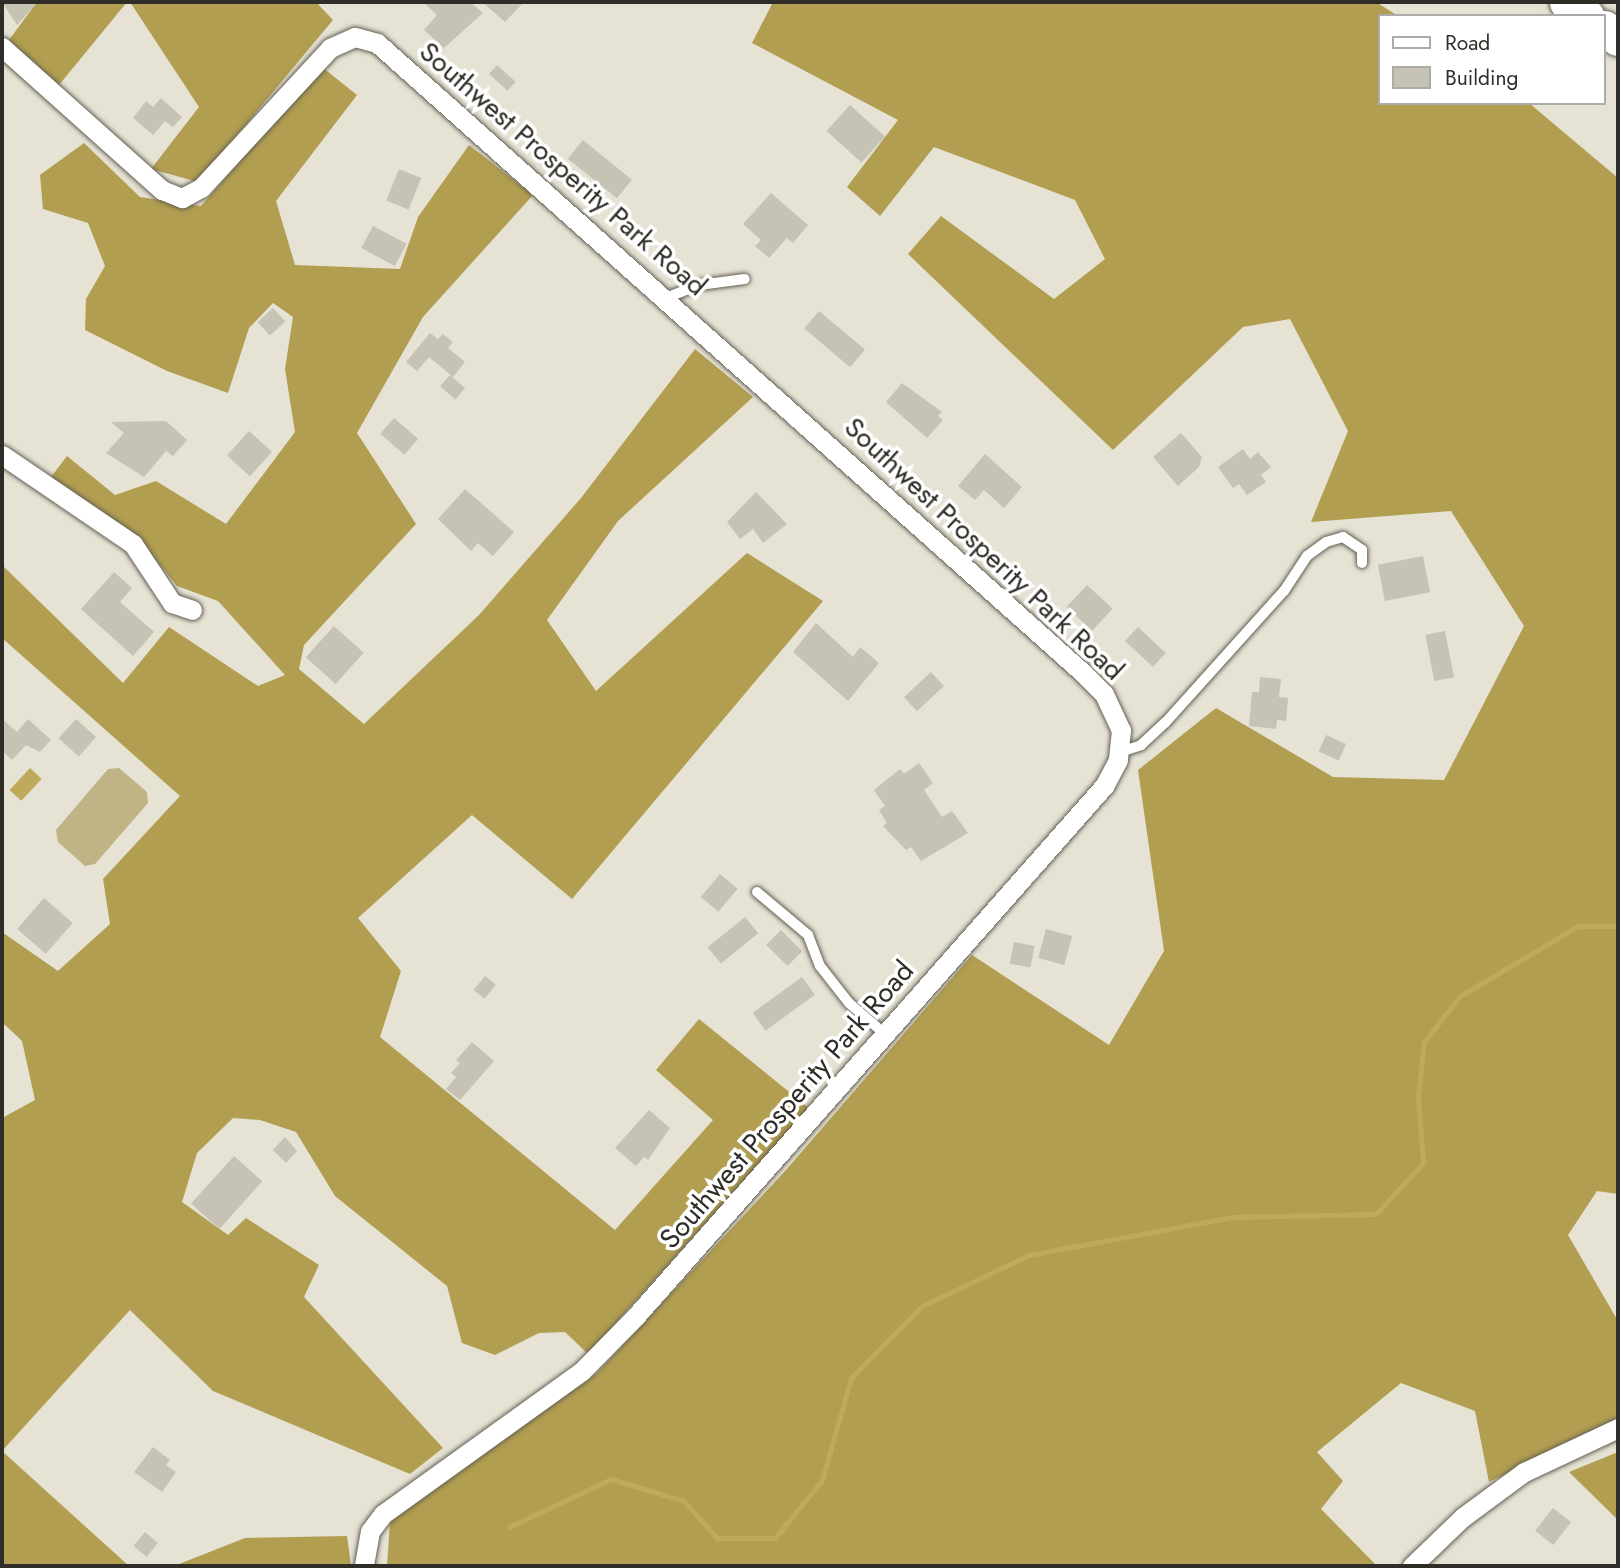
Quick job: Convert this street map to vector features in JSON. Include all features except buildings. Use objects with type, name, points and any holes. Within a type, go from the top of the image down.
[{"type":"highway","points":[[1567,2],[1583,14]]},
{"type":"street","name":"Southwest Prosperity Park Road","points":[[2,47],[162,190],[182,198],[201,188],[330,48],[347,38],[366,38],[383,48],[666,298],[1090,680],[1116,713],[1120,752],[1104,786],[886,1035],[609,1345],[582,1371],[383,1514],[370,1531],[364,1566]]},
{"type":"street","points":[[2,454],[133,544],[172,603],[192,610]]},
{"type":"street","points":[[1412,1566],[1463,1517],[1514,1479],[1618,1428]]},
{"type":"lane","points":[[666,298],[699,285],[745,279]]},
{"type":"lane","points":[[1120,752],[1141,745],[1166,723],[1284,591],[1307,556],[1326,542],[1343,537],[1362,550],[1362,563]]},
{"type":"lane","points":[[757,892],[808,936],[820,966],[849,1003],[886,1035]]},
{"type":"shaded area","points":[[37,2],[127,2],[59,85],[9,40]]},
{"type":"shaded area","points":[[130,2],[316,2],[333,20],[198,182],[151,169],[199,107]]},
{"type":"shaded area","points":[[773,2],[1376,2],[1395,14],[1378,14],[1378,105],[1531,105],[1618,178],[1618,1194],[1597,1191],[1568,1235],[1618,1321],[1618,1419],[1489,1482],[1475,1411],[1401,1383],[1317,1452],[1343,1481],[1321,1509],[1377,1566],[387,1566],[390,1522],[597,1373],[786,1170],[972,955],[1109,1045],[1164,951],[1138,770],[1216,708],[1333,777],[1444,780],[1524,626],[1451,511],[1311,522],[1348,431],[1290,319],[1243,327],[1113,450],[908,254],[941,216],[1054,299],[1105,259],[1075,200],[934,147],[880,216],[847,187],[898,120],[752,43]]},
{"type":"shaded area","points":[[322,67],[357,95],[276,201],[295,265],[400,269],[418,217],[469,145],[533,195],[423,317],[357,433],[416,524],[304,645],[299,669],[364,724],[479,615],[581,498],[695,349],[753,397],[618,521],[547,620],[596,691],[747,553],[823,601],[572,899],[472,815],[358,918],[401,971],[380,1037],[615,1230],[713,1120],[656,1070],[699,1019],[809,1108],[588,1354],[565,1332],[539,1333],[495,1355],[462,1343],[447,1286],[335,1196],[296,1132],[260,1120],[233,1118],[197,1153],[182,1202],[228,1235],[246,1218],[319,1265],[304,1297],[443,1448],[410,1474],[213,1391],[130,1310],[2,1451],[2,1118],[35,1100],[22,1041],[2,1022],[2,932],[58,971],[110,924],[103,879],[180,796],[2,638],[2,565],[123,683],[169,627],[258,686],[285,675],[218,601],[177,586],[142,543],[51,477],[67,456],[115,495],[156,481],[226,524],[295,432],[285,369],[293,317],[273,303],[249,328],[228,393],[167,371],[85,330],[86,299],[105,266],[88,223],[43,209],[40,175],[84,143],[140,197],[201,206]]},
{"type":"shaded area","points":[[30,768],[42,779],[21,801],[10,790]]},
{"type":"shaded area","points":[[119,768],[147,792],[148,803],[95,864],[85,866],[58,842],[56,830],[108,769]]},
{"type":"shaded area","points":[[2,1451],[129,1566],[2,1566]]},
{"type":"shaded area","points":[[1618,1452],[1618,1520],[1569,1472]]},
{"type":"shaded area","points":[[347,1536],[351,1566],[174,1566],[245,1538]]},
{"type":"waterway","points":[[509,1527],[611,1479],[684,1501],[717,1538],[775,1538],[822,1480],[851,1378],[922,1306],[1029,1255],[1232,1217],[1376,1214],[1423,1163],[1418,1096],[1424,1042],[1460,996],[1578,926],[1618,926]]}]
